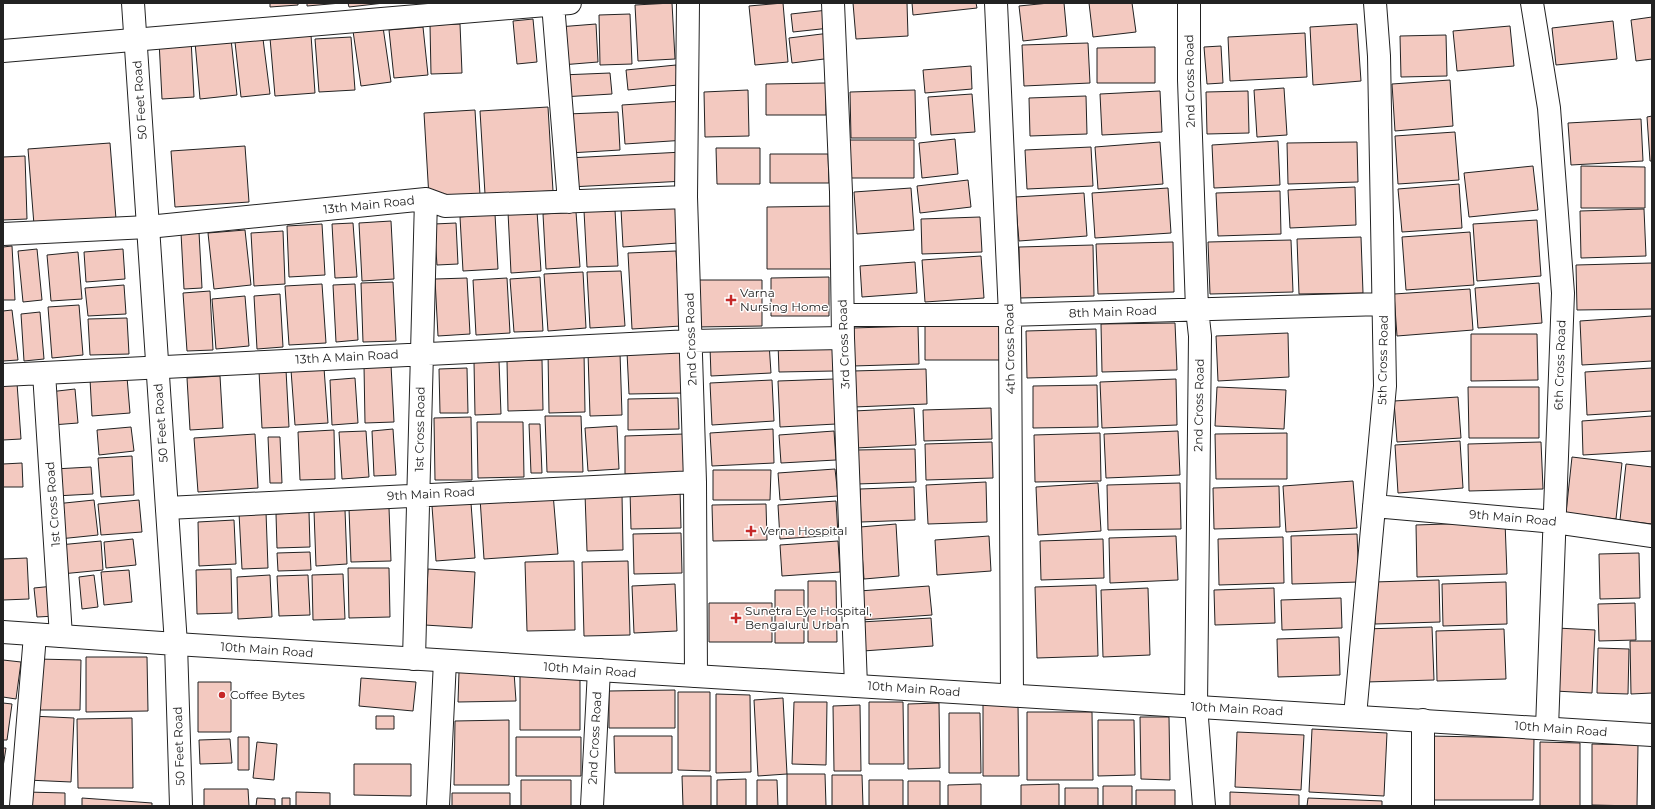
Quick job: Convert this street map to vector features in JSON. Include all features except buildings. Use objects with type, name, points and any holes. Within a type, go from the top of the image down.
[{"type":"street","name":"50 Feet Road","points":[[133,3],[176,644],[181,806]]},
{"type":"street","name":"2nd Cross Road","points":[[688,3],[686,198],[695,482],[696,676]]},
{"type":"street","name":"3rd Cross Road","points":[[833,3],[841,192],[842,315],[856,686]]},
{"type":"street","name":"4th Cross Road","points":[[996,3],[1010,315],[1012,695]]},
{"type":"street","name":"2nd Cross Road","points":[[1189,3],[1189,88],[1197,309],[1200,336],[1196,706],[1204,806]]},
{"type":"street","name":"5th Cross Road","points":[[1355,716],[1385,386],[1379,56],[1375,3]]},
{"type":"street","name":"6th Cross Road","points":[[1532,3],[1549,108],[1563,293],[1547,728]]},
{"type":"street","points":[[3,51],[136,40],[439,9],[561,4],[569,202]]},
{"type":"street","name":"13th Main Road","points":[[3,234],[148,227],[426,199],[445,206],[686,198]]},
{"type":"street","name":"1st Cross Road","points":[[414,659],[426,199]]},
{"type":"street","name":"8th Main Road","points":[[842,315],[1010,315],[1383,304]]},
{"type":"street","name":"13th A Main Road","points":[[3,375],[422,353],[691,341],[843,338]]},
{"type":"street","name":"1st Cross Road","points":[[44,373],[62,636]]},
{"type":"street","name":"9th Main Road","points":[[167,508],[695,482]]},
{"type":"street","name":"9th Main Road","points":[[1374,506],[1555,522],[1652,536]]},
{"type":"street","name":"10th Main Road","points":[[3,632],[446,661],[1652,734]]},
{"type":"street","points":[[21,806],[35,635]]},
{"type":"street","points":[[438,806],[446,661]]},
{"type":"street","name":"2nd Cross Road","points":[[592,806],[599,670]]},
{"type":"street","points":[[1423,720],[1423,806]]},
{"type":"place","name":"Varna Nursing Home","points":[[731,300]]},
{"type":"place","name":"Verna Hospital","points":[[751,531]]},
{"type":"place","name":"Sunetra Eye Hospital, Bengaluru Urban","points":[[736,618]]},
{"type":"place","name":"Coffee Bytes","points":[[222,695]]}]
